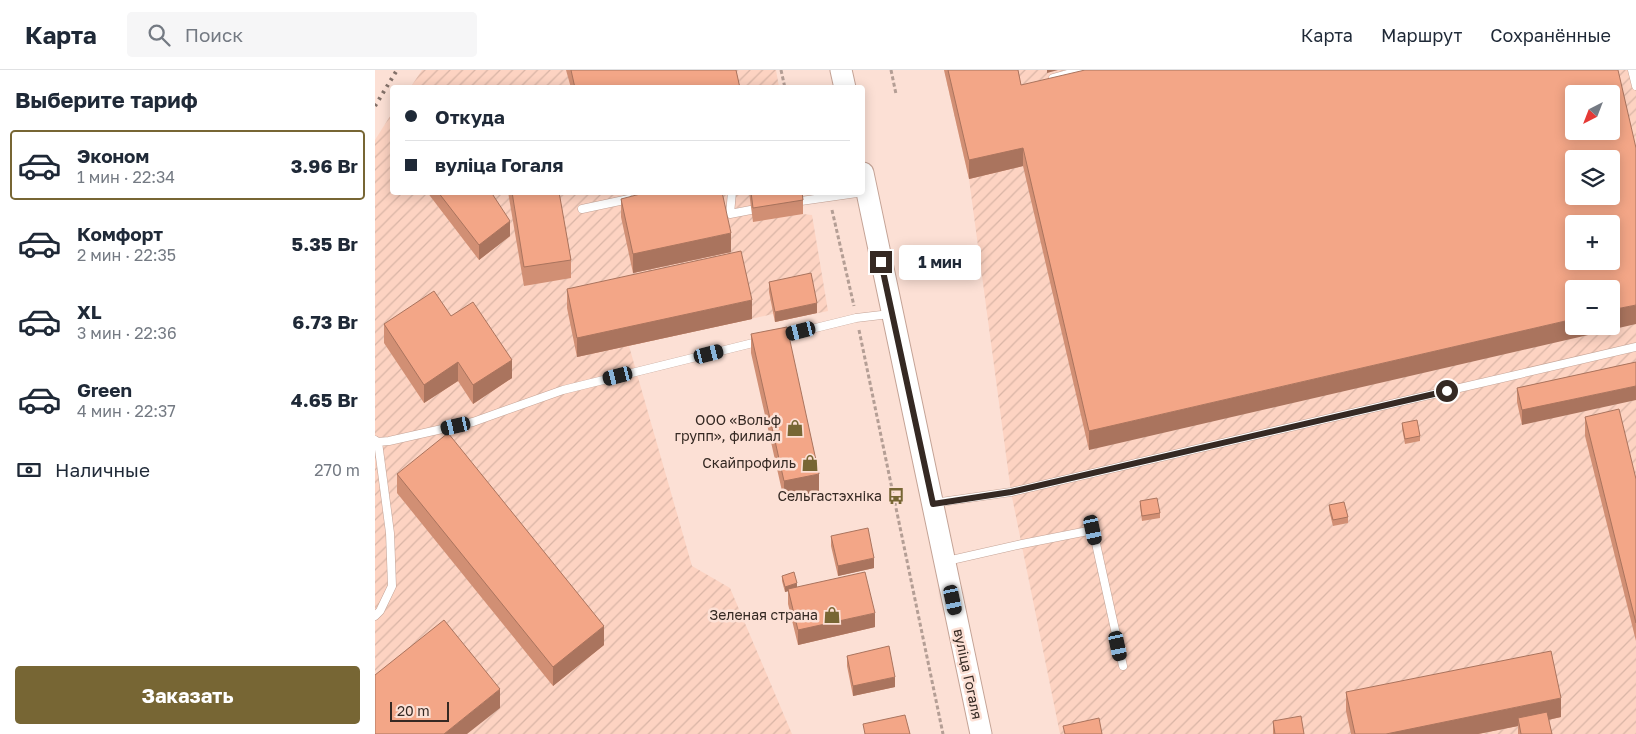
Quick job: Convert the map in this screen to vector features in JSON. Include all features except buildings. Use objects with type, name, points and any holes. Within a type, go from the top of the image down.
[{"type":"main road","points":[[841,70],[844,85]]},
{"type":"main road","name":"вуліца Гогаля","points":[[865,188],[981,734]]},
{"type":"lane","points":[[1049,79],[1082,70]]},
{"type":"lane","points":[[1632,70],[1636,86]]},
{"type":"lane","points":[[731,195],[730,214],[768,207]]},
{"type":"lane","points":[[784,204],[801,200],[829,198],[836,195]]},
{"type":"lane","points":[[582,209],[636,198]]},
{"type":"lane","points":[[375,616],[392,586],[390,533],[377,441],[389,441],[473,422],[563,390],[857,318],[892,314]]},
{"type":"lane","points":[[933,504],[1011,492],[1636,347]]},
{"type":"lane","points":[[945,562],[1093,530],[1123,666]]},
{"type":"path","points":[[781,70],[784,85]]},
{"type":"path","points":[[891,70],[896,94]]},
{"type":"path","points":[[829,198],[857,318],[943,734]]},
{"type":"shaded area","points":[[422,70],[776,70],[779,85],[412,85]]},
{"type":"shaded area","points":[[944,70],[1636,70],[1636,734],[1060,734],[1011,492],[969,179]]},
{"type":"shaded area","points":[[390,116],[390,195],[799,195],[803,214],[812,215],[828,311],[775,322],[773,314],[629,346],[692,566],[730,588],[792,734],[375,734],[375,140]]},
{"type":"railway","points":[[375,106],[397,70]]},
{"type":"place","name":"ООО «Вольф групп», филиал","points":[[795,428]]},
{"type":"place","name":"Скайпрофиль","points":[[810,463]]},
{"type":"place","name":"Сельгастэхніка","points":[[896,496]]},
{"type":"place","name":"Зеленая страна","points":[[832,615]]},
{"type":"route","points":[[881,262],[933,504],[1011,492],[1447,391]]}]
